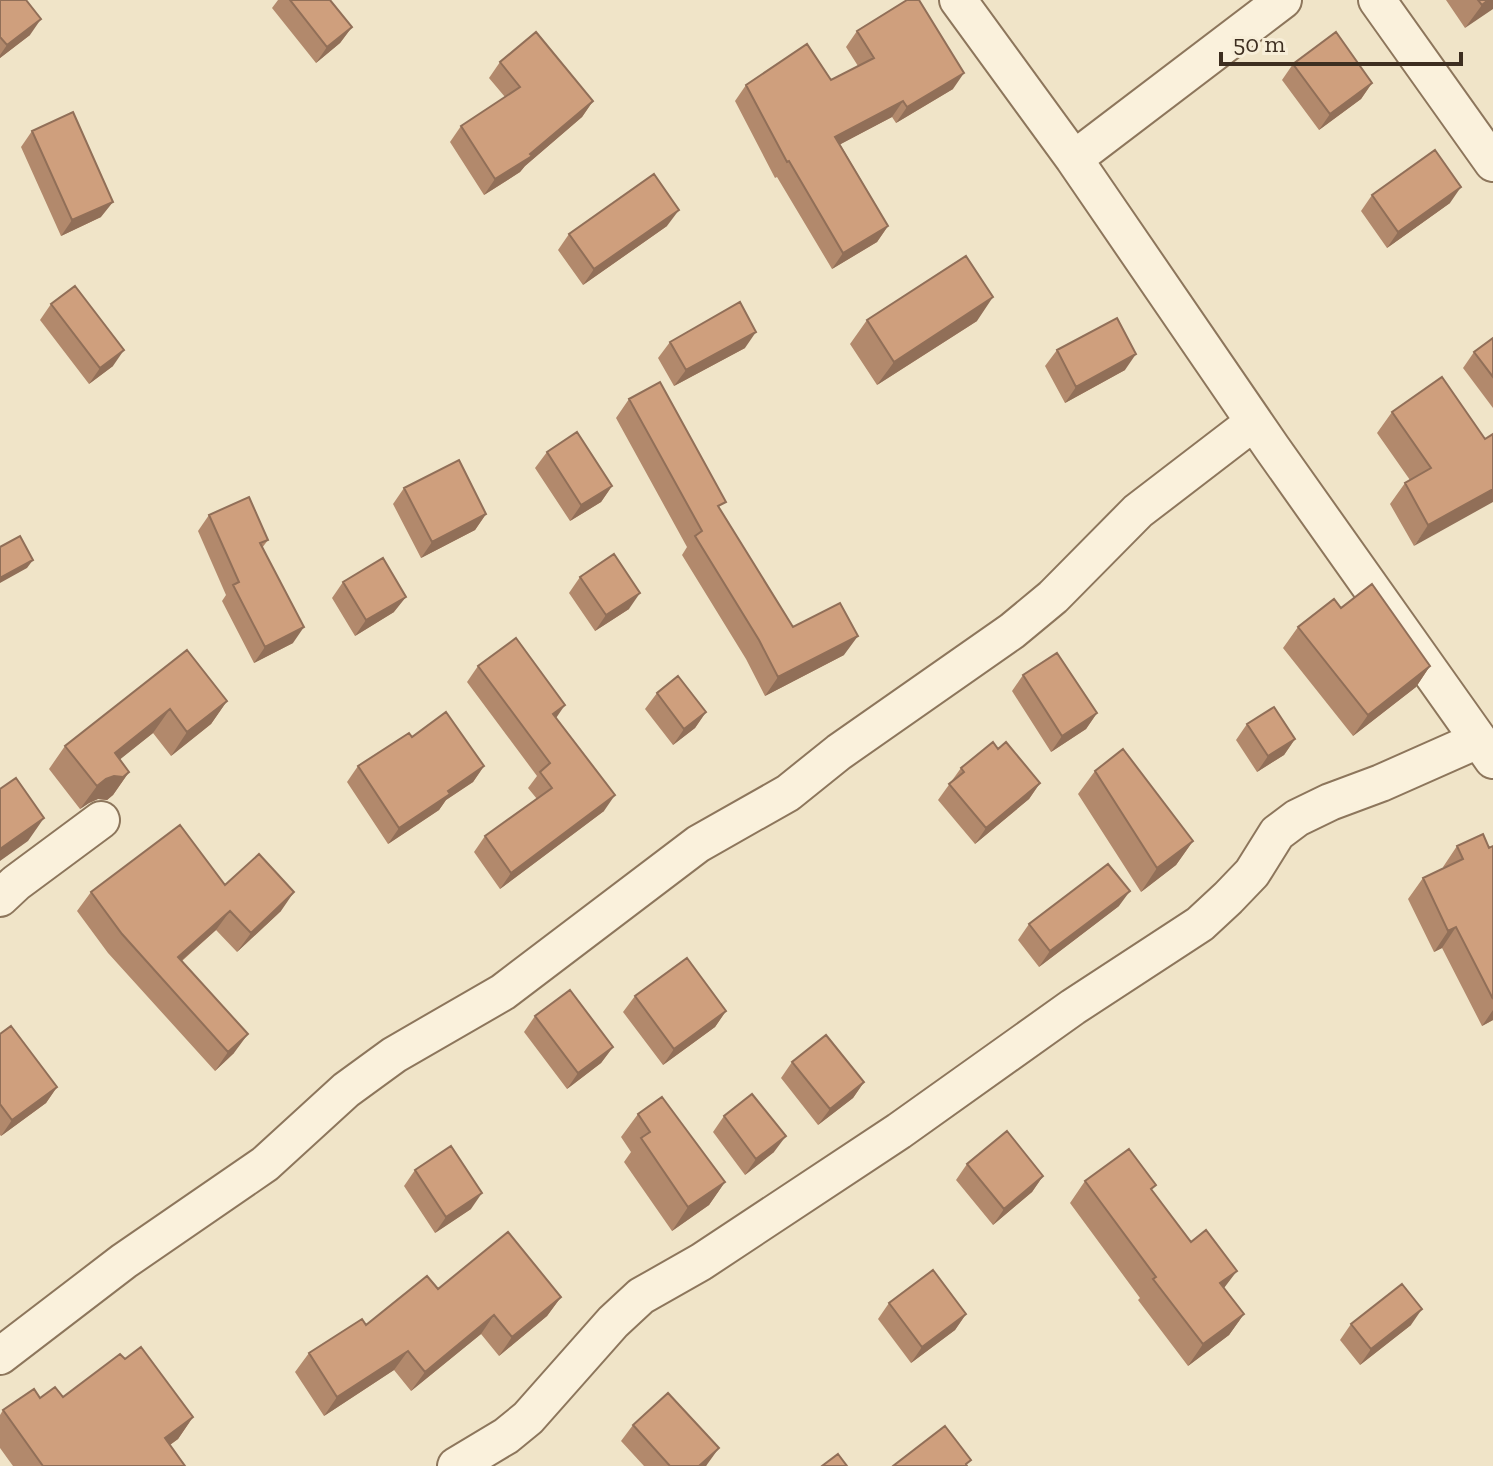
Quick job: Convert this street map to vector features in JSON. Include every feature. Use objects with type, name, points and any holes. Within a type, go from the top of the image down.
[{"type":"street","points":[[456,1466],[506,1436],[528,1418],[613,1322],[641,1296],[701,1262],[886,1140],[1073,1007],[1200,924],[1252,873],[1277,833],[1297,818],[1381,783],[1486,750],[1254,422],[1074,159],[958,0]]},
{"type":"street","points":[[1074,159],[1283,0]]},
{"type":"street","points":[[1377,0],[1493,163]]},
{"type":"street","points":[[0,1356],[124,1261],[265,1164],[346,1090],[394,1055],[503,992],[698,844],[788,793],[839,752],[1012,631],[1053,597],[1138,511],[1254,422]]},
{"type":"street","points":[[0,898],[101,820]]},
{"type":"building","points":[[0,0],[26,0],[41,19],[7,45],[0,37]]},
{"type":"building","points":[[290,0],[330,0],[352,27],[327,47]]},
{"type":"building","points":[[907,0],[919,0],[964,73],[907,107],[903,101],[835,137],[888,226],[843,253],[787,162],[746,85],[807,44],[831,80],[874,58],[857,31]]},
{"type":"building","points":[[536,32],[593,101],[530,154],[532,156],[495,179],[461,126],[520,87],[500,62]]},
{"type":"building","points":[[1336,32],[1372,83],[1330,114],[1293,64]]},
{"type":"building","points":[[73,112],[113,202],[72,220],[32,131]]},
{"type":"building","points":[[1435,150],[1461,187],[1398,232],[1372,195]]},
{"type":"building","points":[[654,174],[679,210],[594,269],[569,234]]},
{"type":"building","points":[[966,256],[993,297],[894,362],[867,320]]},
{"type":"building","points":[[75,286],[124,350],[100,368],[51,304]]},
{"type":"building","points":[[740,302],[756,332],[686,370],[670,342]]},
{"type":"building","points":[[1117,318],[1136,354],[1076,387],[1057,350]]},
{"type":"building","points":[[1493,338],[1493,377],[1474,352]]},
{"type":"building","points":[[1442,377],[1485,439],[1493,434],[1493,489],[1428,525],[1405,483],[1431,468],[1392,412]]},
{"type":"building","points":[[660,382],[726,502],[718,506],[793,627],[840,603],[858,636],[778,677],[695,536],[702,531],[629,399]]},
{"type":"building","points":[[577,432],[612,486],[581,505],[547,452]]},
{"type":"building","points":[[459,460],[486,514],[432,542],[404,488]]},
{"type":"building","points":[[249,497],[268,540],[260,543],[304,627],[265,647],[233,585],[239,582],[209,515]]},
{"type":"building","points":[[20,536],[33,560],[0,578],[0,547]]},
{"type":"building","points":[[614,554],[640,593],[606,615],[580,577]]},
{"type":"building","points":[[383,558],[406,597],[366,620],[343,582]]},
{"type":"building","points":[[1372,584],[1430,666],[1368,715],[1298,627],[1334,599],[1341,608]]},
{"type":"building","points":[[516,638],[565,705],[553,714],[615,795],[511,873],[485,836],[552,788],[540,772],[550,763],[478,666]]},
{"type":"building","points":[[187,650],[227,701],[187,732],[170,709],[115,753],[129,772],[123,777],[106,779],[97,786],[65,746]]},
{"type":"building","points":[[1057,653],[1097,713],[1062,736],[1023,675]]},
{"type":"building","points":[[678,676],[706,712],[684,729],[657,693]]},
{"type":"building","points":[[1274,707],[1295,739],[1268,756],[1247,724]]},
{"type":"building","points":[[446,712],[484,766],[448,791],[450,794],[399,828],[358,766],[409,733],[412,737]]},
{"type":"building","points":[[993,742],[998,749],[1006,742],[1040,783],[986,828],[949,784],[964,772],[961,768]]},
{"type":"building","points":[[1123,749],[1193,841],[1157,868],[1095,771]]},
{"type":"building","points":[[16,778],[44,818],[0,849],[0,789]]},
{"type":"building","points":[[180,825],[225,885],[259,854],[294,892],[251,933],[230,911],[178,957],[248,1034],[228,1052],[122,934],[91,892]]},
{"type":"building","points":[[1483,834],[1489,848],[1493,846],[1493,999],[1456,927],[1448,931],[1423,878],[1463,859],[1457,846]]},
{"type":"building","points":[[1108,864],[1130,891],[1050,951],[1029,924]]},
{"type":"building","points":[[687,958],[726,1011],[674,1049],[635,996]]},
{"type":"building","points":[[570,990],[613,1047],[578,1073],[535,1016]]},
{"type":"building","points":[[11,1026],[57,1087],[12,1120],[0,1104],[0,1034]]},
{"type":"building","points":[[826,1035],[864,1082],[830,1109],[792,1062]]},
{"type":"building","points":[[752,1094],[786,1136],[756,1159],[724,1116]]},
{"type":"building","points":[[662,1097],[725,1182],[688,1207],[641,1138],[650,1132],[638,1114]]},
{"type":"building","points":[[1007,1131],[1043,1176],[1004,1209],[967,1164]]},
{"type":"building","points":[[451,1146],[482,1193],[446,1217],[415,1170]]},
{"type":"building","points":[[1129,1149],[1156,1185],[1151,1189],[1191,1242],[1206,1230],[1237,1271],[1220,1283],[1244,1314],[1203,1344],[1085,1181]]},
{"type":"building","points":[[508,1232],[561,1297],[512,1337],[494,1315],[425,1372],[408,1351],[337,1397],[309,1353],[362,1319],[366,1325],[427,1276],[438,1289]]},
{"type":"building","points":[[933,1270],[966,1314],[922,1347],[889,1303]]},
{"type":"building","points":[[1402,1284],[1422,1309],[1371,1349],[1351,1324]]},
{"type":"building","points":[[141,1347],[193,1417],[165,1438],[185,1466],[43,1466],[3,1410],[34,1389],[40,1398],[55,1387],[63,1397],[120,1354],[125,1359]]},
{"type":"building","points":[[668,1393],[719,1448],[699,1466],[670,1466],[633,1425]]},
{"type":"building","points":[[945,1426],[971,1460],[967,1466],[893,1466]]},
{"type":"building","points":[[838,1454],[847,1466],[822,1466]]}]
